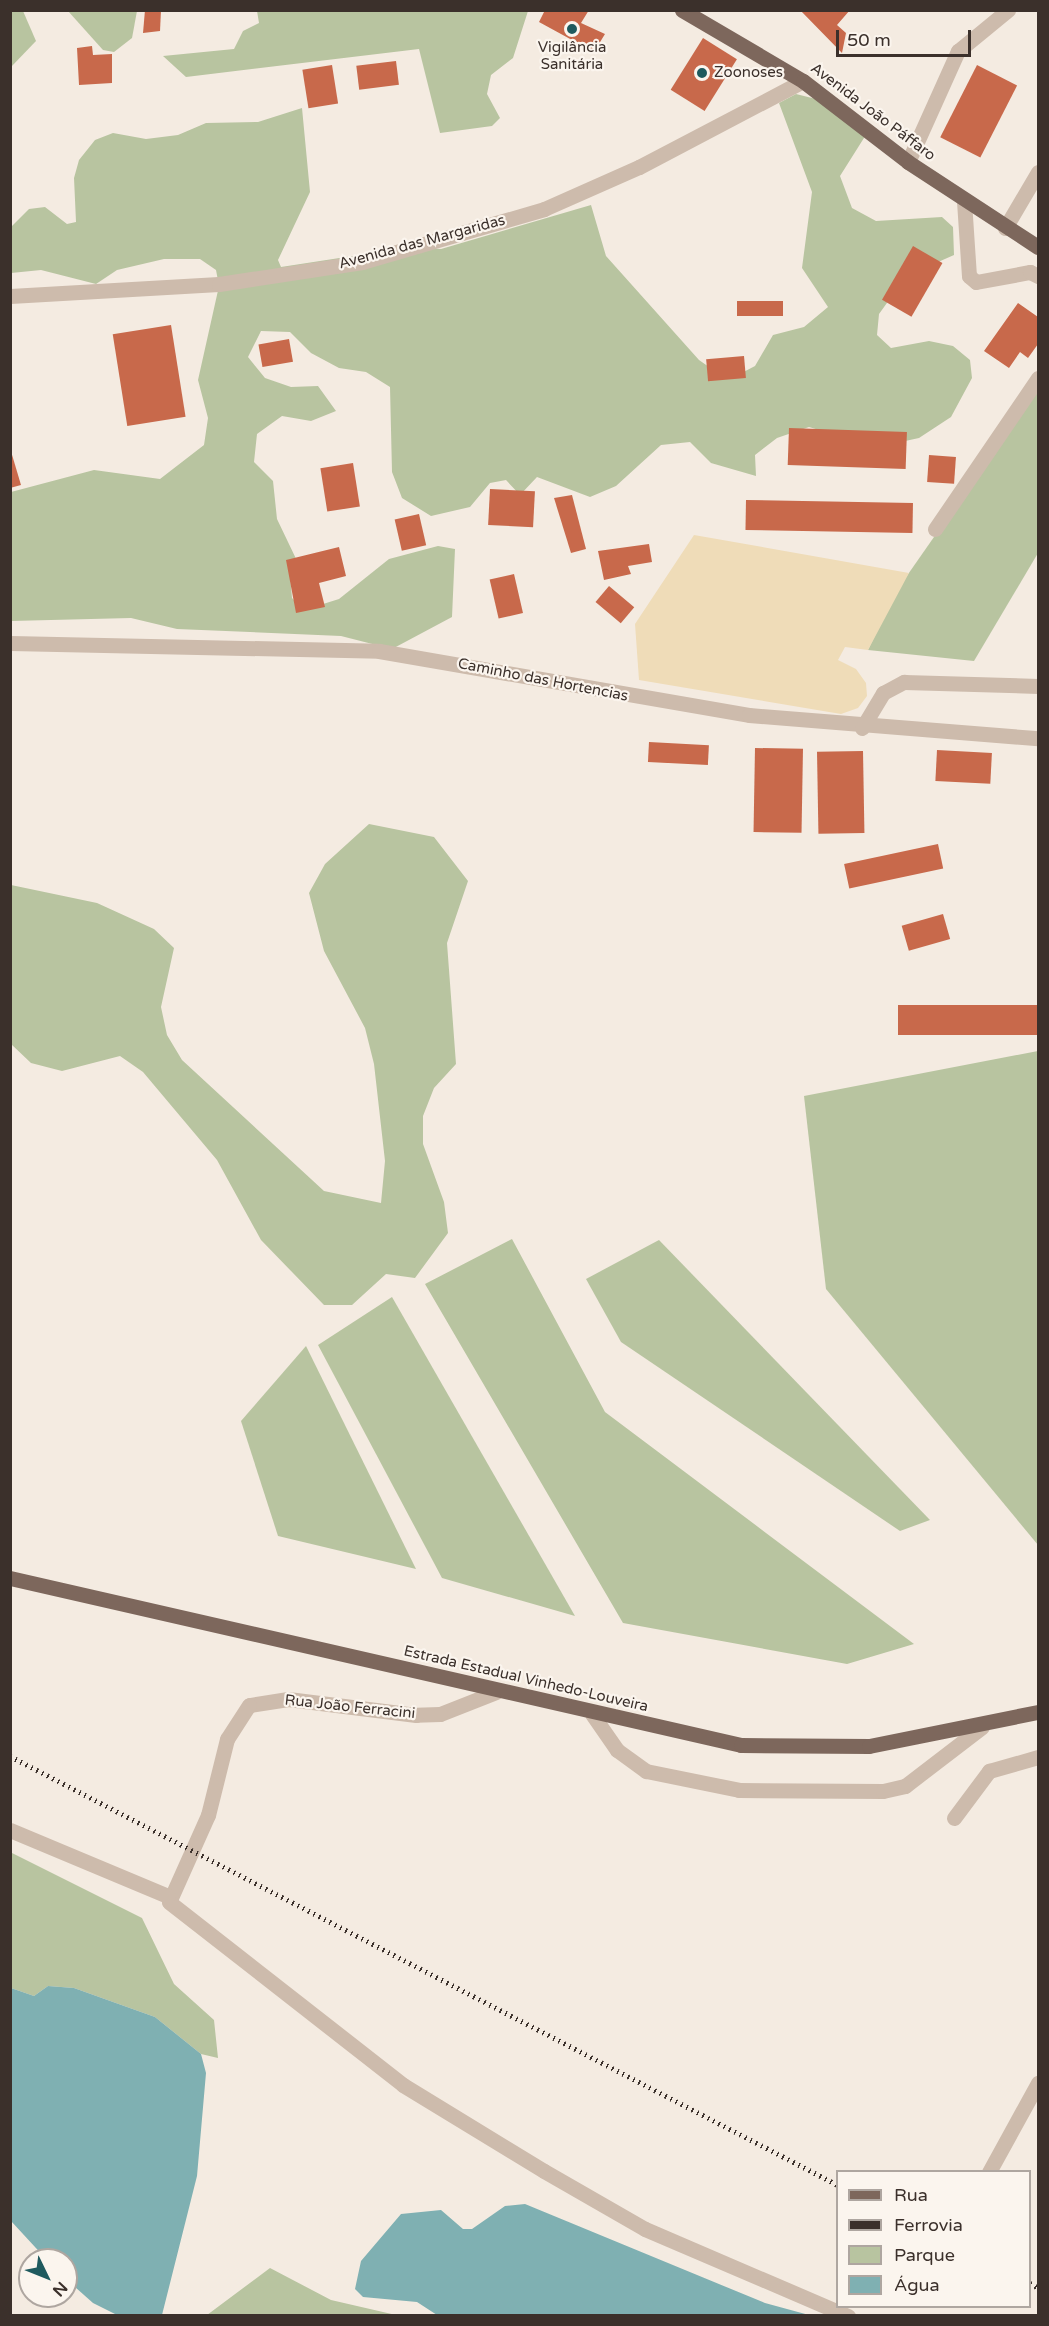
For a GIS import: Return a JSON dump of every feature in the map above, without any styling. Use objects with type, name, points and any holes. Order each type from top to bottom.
[{"type":"main road","name":"Avenida João Páffaro","points":[[682,10],[803,81],[908,162],[1005,228],[1038,247]]},
{"type":"main road","name":"Estrada Estadual Vinhedo-Louveira","points":[[10,1578],[592,1714],[772,1749],[869,1746],[982,1727],[1038,1712]]},
{"type":"street","points":[[908,162],[958,51],[1008,10]]},
{"type":"street","name":"Avenida das Margaridas","points":[[10,296],[219,284],[362,262],[544,209],[639,167],[803,81]]},
{"type":"street","points":[[1005,228],[1038,172]]},
{"type":"street","points":[[964,201],[969,276],[976,282],[1030,272],[1038,276]]},
{"type":"street","points":[[935,529],[1038,378]]},
{"type":"street","name":"Caminho das Hortencias","points":[[10,642],[379,651],[495,667],[613,695],[862,728],[1038,738]]},
{"type":"street","points":[[862,728],[883,693],[904,682],[1038,686]]},
{"type":"street","name":"Rua João Ferracini","points":[[168,1896],[208,1815],[227,1739],[249,1705],[288,1699],[416,1715],[440,1714],[496,1692]]},
{"type":"street","points":[[592,1714],[617,1750],[646,1771],[739,1790],[883,1791],[905,1786],[982,1727]]},
{"type":"street","points":[[954,1818],[989,1771],[1038,1757]]},
{"type":"street","points":[[10,1830],[168,1896],[183,1916],[403,2085],[645,2229],[848,2316]]},
{"type":"street","points":[[990,2170],[1038,2083]]},
{"type":"green space","points":[[11,10],[23,11],[36,41],[11,67]]},
{"type":"green space","points":[[257,10],[528,11],[513,58],[491,75],[487,94],[500,118],[492,126],[440,133],[419,49],[186,77],[163,56],[234,49],[243,31],[259,23]]},
{"type":"green space","points":[[68,11],[137,11],[132,38],[114,52],[103,50]]},
{"type":"green space","points":[[796,94],[824,101],[869,130],[840,176],[852,208],[876,221],[942,217],[953,227],[954,255],[920,270],[897,289],[879,314],[877,335],[891,348],[929,341],[953,346],[970,360],[972,378],[951,417],[919,438],[896,443],[860,442],[809,427],[777,438],[755,455],[756,476],[711,463],[690,442],[661,445],[616,486],[590,497],[537,477],[520,495],[506,480],[490,483],[470,507],[431,516],[402,498],[392,472],[390,387],[366,372],[339,368],[311,353],[290,332],[261,331],[248,357],[265,378],[291,387],[318,386],[336,411],[311,421],[282,416],[257,434],[254,462],[273,481],[277,519],[299,565],[290,575],[292,598],[304,610],[339,599],[389,559],[438,546],[455,549],[452,617],[392,649],[341,636],[177,629],[131,618],[11,621],[11,492],[94,470],[160,479],[204,445],[208,418],[198,380],[219,286],[216,270],[200,259],[164,259],[117,270],[96,284],[41,270],[11,273],[12,226],[29,209],[45,207],[67,224],[76,222],[74,178],[79,160],[95,140],[113,133],[146,139],[178,135],[206,123],[258,122],[302,108],[310,192],[278,260],[281,267],[411,247],[441,249],[591,205],[606,256],[699,360],[719,374],[734,377],[755,366],[773,335],[804,327],[828,307],[802,268],[812,192],[779,103]]},
{"type":"green space","points":[[1038,388],[1038,553],[974,661],[868,650],[897,590]]},
{"type":"green space","points":[[369,824],[434,837],[468,881],[447,943],[456,1064],[434,1088],[423,1116],[423,1144],[444,1202],[448,1233],[415,1278],[386,1274],[352,1305],[324,1305],[261,1240],[217,1160],[143,1072],[120,1056],[62,1071],[31,1063],[11,1044],[11,885],[97,903],[154,929],[174,948],[161,1007],[167,1035],[182,1060],[324,1191],[381,1203],[385,1161],[374,1064],[365,1028],[324,951],[309,893],[325,864]]},
{"type":"green space","points":[[1038,1051],[1038,1545],[826,1289],[804,1096]]},
{"type":"green space","points":[[512,1239],[605,1412],[914,1644],[847,1664],[623,1623],[425,1284]]},
{"type":"green space","points":[[659,1240],[930,1520],[900,1531],[621,1342],[586,1279]]},
{"type":"green space","points":[[392,1297],[575,1616],[442,1578],[318,1345]]},
{"type":"green space","points":[[306,1346],[416,1569],[278,1536],[241,1421]]},
{"type":"green space","points":[[10,1852],[142,1918],[174,1984],[214,2020],[218,2058],[201,2054],[155,2017],[74,1988],[48,1986],[34,1996],[11,1988]]},
{"type":"green space","points":[[270,2268],[331,2300],[396,2315],[207,2315]]},
{"type":"sand","points":[[694,535],[909,573],[868,650],[845,647],[838,660],[856,669],[866,683],[867,696],[858,708],[841,714],[639,680],[635,624]]},
{"type":"water","points":[[48,1986],[74,1988],[155,2017],[201,2054],[206,2073],[197,2176],[162,2315],[117,2315],[93,2303],[78,2290],[78,2248],[36,2248],[11,2221],[11,1988],[34,1996]]},
{"type":"water","points":[[525,2204],[765,2303],[809,2315],[437,2315],[417,2302],[363,2297],[355,2289],[361,2261],[401,2214],[441,2210],[463,2229],[472,2229],[505,2206]]},
{"type":"building","points":[[145,10],[161,10],[160,31],[143,33]]},
{"type":"building","name":"Vigilância Sanitária","points":[[545,10],[589,10],[581,23],[605,34],[594,52],[539,22]]},
{"type":"building","points":[[800,10],[850,10],[837,25],[846,33],[842,53]]},
{"type":"building","name":"Zoonoses","points":[[703,38],[737,59],[705,111],[671,90]]},
{"type":"building","points":[[92,46],[93,55],[112,54],[112,83],[79,85],[77,48]]},
{"type":"building","points":[[396,61],[399,85],[359,90],[356,66]]},
{"type":"building","points":[[332,65],[338,104],[308,108],[302,70]]},
{"type":"building","points":[[977,65],[1017,85],[980,158],[940,137]]},
{"type":"building","points":[[913,246],[942,263],[911,317],[882,300]]},
{"type":"building","points":[[737,301],[783,301],[783,316],[737,316]]},
{"type":"building","points":[[1018,303],[1038,317],[1038,344],[1028,358],[1020,352],[1009,368],[984,351]]},
{"type":"building","points":[[171,325],[186,417],[127,426],[113,334]]},
{"type":"building","points":[[289,339],[293,362],[262,367],[258,344]]},
{"type":"building","points":[[744,356],[746,378],[708,381],[706,359]]},
{"type":"building","points":[[789,428],[907,432],[906,469],[788,465]]},
{"type":"building","points":[[10,448],[21,485],[10,488]]},
{"type":"building","points":[[929,455],[956,457],[954,484],[927,482]]},
{"type":"building","points":[[353,463],[360,506],[327,512],[320,468]]},
{"type":"building","points":[[490,489],[535,491],[533,527],[488,525]]},
{"type":"building","points":[[572,495],[586,549],[571,553],[554,498]]},
{"type":"building","points":[[746,500],[913,503],[912,533],[745,530]]},
{"type":"building","points":[[419,514],[426,545],[402,551],[395,520]]},
{"type":"building","points":[[649,544],[652,562],[628,566],[631,574],[604,580],[598,551]]},
{"type":"building","points":[[339,547],[346,576],[319,583],[325,607],[296,613],[286,560]]},
{"type":"building","points":[[514,574],[523,613],[499,619],[490,580]]},
{"type":"building","points":[[609,586],[634,607],[621,623],[596,602]]},
{"type":"building","points":[[649,742],[709,745],[708,765],[648,762]]},
{"type":"building","points":[[755,748],[803,749],[802,833],[754,832]]},
{"type":"building","points":[[937,750],[992,753],[990,784],[935,781]]},
{"type":"building","points":[[863,751],[864,833],[818,834],[817,752]]},
{"type":"building","points":[[938,844],[943,868],[849,888],[844,864]]},
{"type":"building","points":[[943,914],[950,939],[909,951],[902,926]]},
{"type":"building","points":[[898,1005],[1038,1005],[1038,1035],[898,1035]]},
{"type":"railway","points":[[10,1756],[836,2184]]},
{"type":"railway","points":[[1031,2284],[1038,2288]]},
{"type":"place","name":"Vigilância Sanitária","points":[[572,29]]},
{"type":"place","name":"Zoonoses","points":[[702,73]]}]
